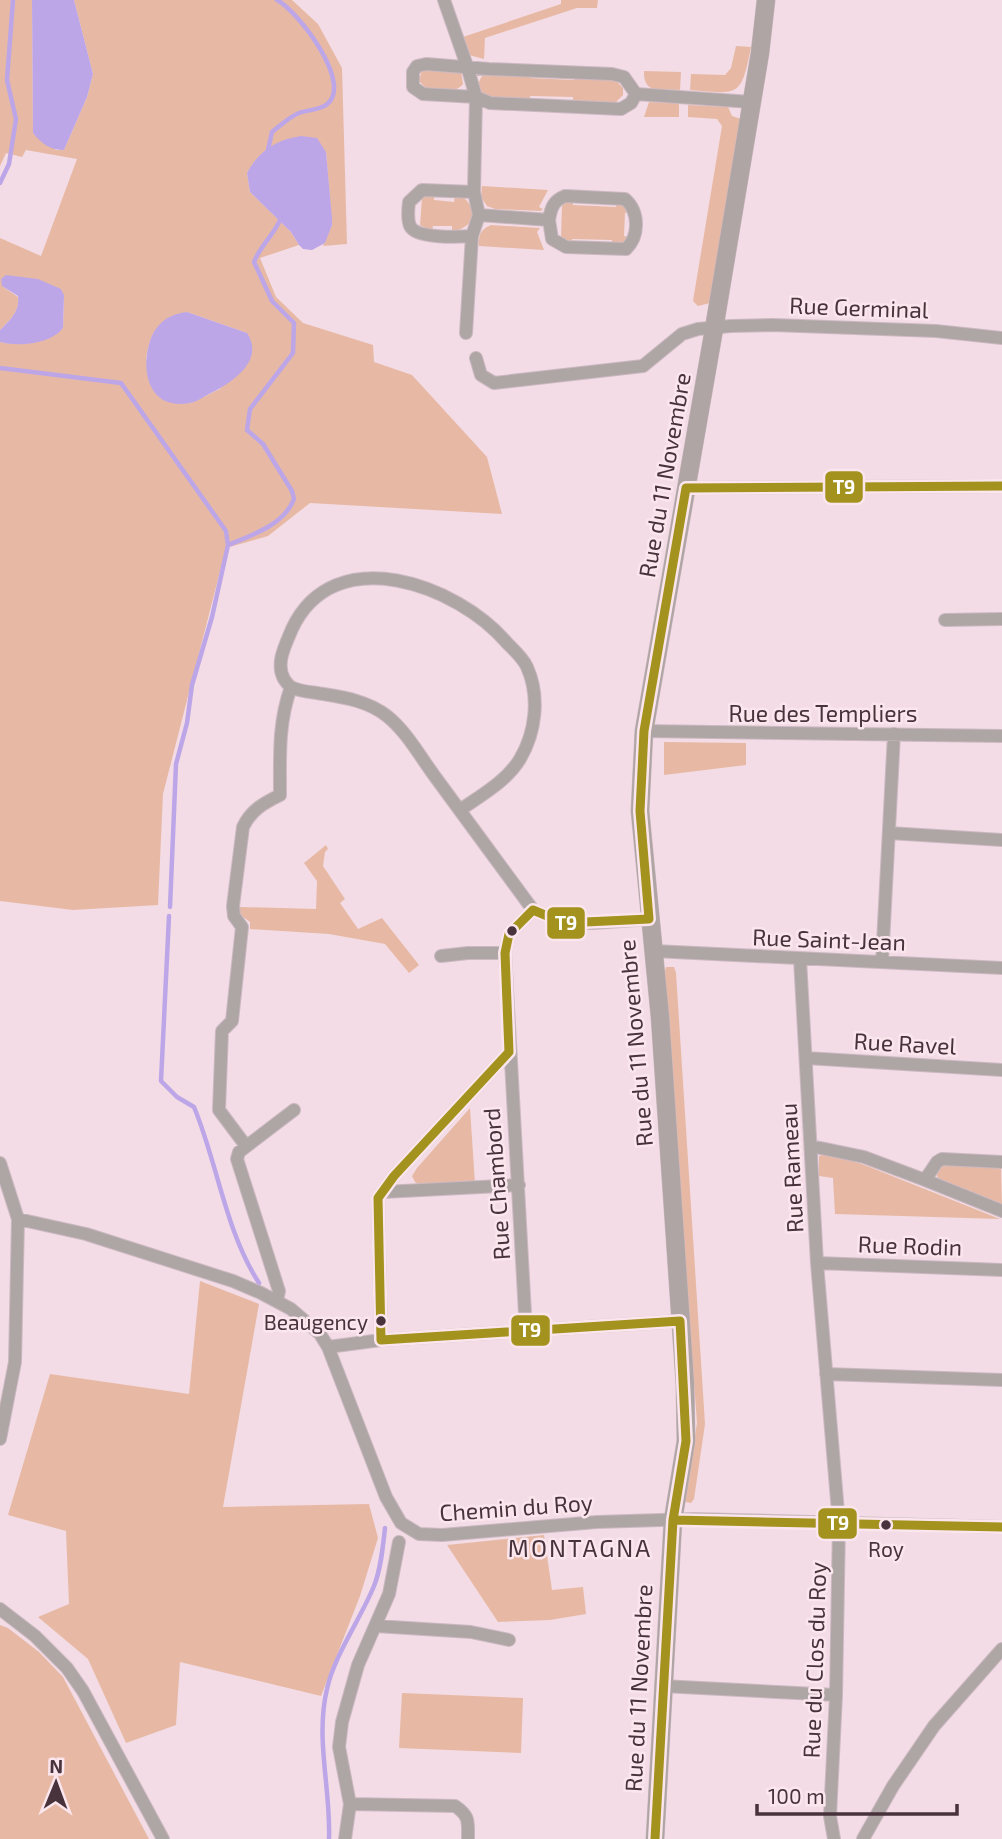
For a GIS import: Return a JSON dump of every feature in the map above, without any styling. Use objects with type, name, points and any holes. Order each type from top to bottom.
[{"type":"street","points":[[444,0],[476,97],[474,192],[479,215],[472,236],[466,333]]},
{"type":"street","name":"Rue du 11 Novembre","points":[[655,1839],[673,1520],[686,1441],[660,1017],[640,811],[644,732],[714,329],[766,0]]},
{"type":"street","points":[[426,64],[612,74],[625,77],[636,94],[631,103],[621,109],[490,103],[476,97],[423,94],[413,87],[413,72],[417,66],[426,64]]},
{"type":"street","points":[[636,94],[751,102]]},
{"type":"street","points":[[472,236],[425,235],[414,231],[409,224],[408,213],[409,202],[422,190],[474,192]]},
{"type":"street","points":[[565,196],[625,199],[631,204],[635,214],[635,233],[632,243],[626,249],[566,247],[552,239],[549,219],[551,207],[565,196]]},
{"type":"street","points":[[479,215],[549,219]]},
{"type":"street","name":"Rue Germinal","points":[[476,358],[481,376],[494,383],[643,366],[682,334],[698,329],[773,325],[936,331],[1002,338]]},
{"type":"street","points":[[686,488],[1002,486]]},
{"type":"street","points":[[460,810],[500,781],[519,760],[532,729],[535,697],[525,664],[494,627],[458,602],[427,589],[394,579],[369,578],[344,582],[316,598],[296,622],[283,649],[283,677],[291,687],[372,706],[389,718],[533,910],[564,923],[649,919]]},
{"type":"street","points":[[945,620],[1002,619]]},
{"type":"street","points":[[246,1146],[219,1111],[222,1031],[232,1021],[242,927],[234,916],[233,906],[243,827],[259,805],[280,795],[279,730],[291,687]]},
{"type":"street","name":"Rue des Templiers","points":[[644,732],[1002,736]]},
{"type":"street","points":[[882,962],[894,734]]},
{"type":"street","points":[[889,833],[1002,840]]},
{"type":"street","name":"Rue Chambord","points":[[526,1332],[505,953],[509,934],[533,910]]},
{"type":"street","name":"Rue Saint-Jean","points":[[653,951],[1002,968]]},
{"type":"street","points":[[441,956],[505,953]]},
{"type":"street","name":"Rue Rameau","points":[[800,959],[817,1263],[839,1524]]},
{"type":"street","points":[[381,1340],[378,1198],[394,1176],[509,1052]]},
{"type":"street","name":"Rue Ravel","points":[[806,1058],[1002,1070]]},
{"type":"street","points":[[276,1300],[278,1291],[237,1165],[239,1152],[294,1110]]},
{"type":"street","points":[[811,1146],[864,1157],[1002,1211]]},
{"type":"street","points":[[925,1180],[942,1159],[1002,1162]]},
{"type":"street","points":[[0,1163],[18,1219],[15,1362],[0,1439]]},
{"type":"street","points":[[383,1192],[519,1185]]},
{"type":"street","name":"Chemin du Roy","points":[[18,1219],[86,1234],[233,1281],[276,1300],[320,1334],[386,1497],[401,1523],[419,1534],[442,1535],[597,1522],[693,1518],[1002,1527]]},
{"type":"street","name":"Rue Rodin","points":[[817,1263],[1002,1270]]},
{"type":"street","points":[[327,1347],[381,1340],[680,1321]]},
{"type":"street","points":[[826,1374],[1002,1380]]},
{"type":"street","name":"Rue du Clos du Roy","points":[[834,1839],[830,1816],[836,1695],[839,1524]]},
{"type":"street","points":[[345,1839],[350,1804],[339,1746],[342,1722],[358,1665],[389,1594],[399,1542]]},
{"type":"street","points":[[0,1609],[35,1636],[67,1668],[163,1839]]},
{"type":"street","points":[[376,1626],[471,1632],[509,1640]]},
{"type":"street","points":[[863,1839],[892,1786],[934,1726],[1002,1649]]},
{"type":"street","points":[[662,1686],[836,1695]]},
{"type":"street","points":[[350,1804],[455,1806],[465,1812],[468,1839]]},
{"type":"shaded area","points":[[0,0],[32,0],[33,133],[56,150],[64,150],[87,97],[93,74],[74,0],[292,0],[318,24],[342,68],[347,244],[323,246],[332,225],[326,152],[280,146],[264,152],[247,173],[250,192],[291,232],[299,245],[260,258],[276,297],[303,323],[373,345],[374,362],[412,375],[487,457],[502,514],[310,503],[268,536],[226,548],[163,794],[158,905],[73,910],[0,901],[0,342],[34,342],[57,333],[63,328],[64,295],[2,286],[18,297],[18,302],[13,315],[0,330],[0,238],[41,256],[77,159],[26,150],[22,157],[6,153],[0,166]],"holes":[[[187,312],[247,333],[220,389],[191,403],[146,359],[150,341],[158,328],[169,319]]]},
{"type":"shaded area","points":[[32,0],[74,0],[93,74],[87,97],[64,150],[47,146],[33,133]]},
{"type":"shaded area","points":[[561,0],[598,0],[597,8],[577,8],[485,38],[484,59],[469,55],[463,37],[561,4]]},
{"type":"shaded area","points":[[736,46],[751,47],[744,76],[735,89],[728,92],[690,90],[691,74],[725,75],[731,68]]},
{"type":"shaded area","points":[[422,70],[461,71],[463,84],[452,91],[428,90],[419,81]]},
{"type":"shaded area","points":[[489,70],[531,73],[531,78],[574,80],[575,75],[614,78],[623,88],[623,95],[613,105],[573,103],[573,97],[530,96],[530,100],[487,98],[478,88],[481,78]]},
{"type":"shaded area","points":[[644,71],[681,72],[680,90],[650,87]]},
{"type":"shaded area","points":[[649,102],[679,103],[679,117],[644,117]]},
{"type":"shaded area","points":[[688,105],[728,107],[732,116],[741,119],[710,303],[698,306],[693,301],[722,126],[717,119],[688,117]]},
{"type":"shaded area","points":[[301,136],[317,138],[326,152],[332,225],[325,243],[312,250],[303,249],[291,232],[250,192],[247,173],[257,158],[269,148],[283,140]]},
{"type":"shaded area","points":[[482,186],[548,190],[539,207],[543,209],[541,211],[495,209],[487,206],[481,197]]},
{"type":"shaded area","points":[[434,195],[434,200],[454,202],[455,196],[463,197],[472,209],[472,219],[465,227],[452,232],[452,226],[433,226],[432,231],[420,225],[422,198]]},
{"type":"shaded area","points":[[573,199],[573,205],[616,207],[616,202],[621,202],[630,212],[625,213],[624,236],[629,237],[624,244],[612,245],[612,240],[572,239],[572,243],[561,238],[562,206]]},
{"type":"shaded area","points":[[491,225],[540,228],[537,232],[544,250],[479,246],[481,233]]},
{"type":"shaded area","points":[[6,275],[38,279],[61,289],[64,295],[63,328],[58,333],[34,343],[0,342],[0,330],[14,315],[18,302],[18,296],[2,286],[1,279]]},
{"type":"shaded area","points":[[187,312],[247,333],[252,343],[252,353],[249,362],[235,378],[195,402],[176,404],[165,401],[151,386],[147,376],[147,353],[150,341],[160,324],[169,317]]},
{"type":"shaded area","points":[[664,742],[746,743],[746,765],[664,775]]},
{"type":"shaded area","points":[[326,845],[328,849],[323,866],[345,899],[340,903],[358,929],[382,918],[419,965],[409,973],[385,944],[329,934],[250,929],[250,922],[239,914],[240,907],[316,909],[317,881],[304,863]]},
{"type":"shaded area","points":[[666,967],[674,967],[676,973],[705,1424],[694,1499],[691,1503],[685,1502],[685,1496],[697,1423],[664,975]]},
{"type":"shaded area","points":[[470,1108],[475,1184],[422,1186],[415,1182],[412,1176],[417,1168]]},
{"type":"shaded area","points":[[826,1154],[862,1164],[1000,1219],[835,1214],[833,1178],[819,1176],[819,1156]]},
{"type":"shaded area","points":[[946,1163],[1001,1167],[1002,1206],[939,1180],[936,1173],[939,1167]]},
{"type":"shaded area","points":[[200,1281],[259,1304],[223,1507],[369,1504],[378,1538],[360,1596],[321,1696],[180,1662],[176,1725],[126,1743],[88,1659],[38,1617],[69,1604],[66,1531],[8,1515],[50,1374],[189,1394]]},
{"type":"shaded area","points":[[544,1535],[552,1590],[583,1587],[586,1614],[550,1620],[498,1622],[447,1545]]},
{"type":"shaded area","points":[[0,1625],[39,1652],[63,1677],[149,1839],[0,1839]]},
{"type":"shaded area","points":[[402,1693],[523,1698],[521,1753],[399,1748]]},
{"type":"waterway","points":[[0,183],[9,164],[16,119],[7,80],[13,0]]},
{"type":"waterway","points":[[270,154],[268,150],[272,132],[295,115],[326,105],[333,95],[334,82],[329,66],[309,33],[298,18],[277,0]]},
{"type":"waterway","points":[[228,545],[275,522],[283,516],[294,499],[292,491],[263,444],[247,430],[250,409],[293,353],[294,323],[272,301],[254,262],[281,218]]},
{"type":"waterway","points":[[0,368],[121,383],[226,531],[228,545],[212,617],[192,685],[187,723],[176,764],[170,907]]},
{"type":"waterway","points":[[169,916],[161,1081],[177,1097],[194,1107],[238,1241],[259,1283]]},
{"type":"waterway","points":[[329,1839],[323,1745],[327,1689],[335,1663],[376,1579],[385,1528]]},
{"type":"transit line","name":"T9","points":[[686,488],[1002,486]]},
{"type":"transit line","name":"T9","points":[[649,919],[640,811],[644,731],[686,488]]},
{"type":"transit line","name":"T9","points":[[509,1052],[505,953],[509,934],[533,910],[564,923],[649,919]]},
{"type":"transit line","name":"T9","points":[[381,1340],[378,1198],[394,1176],[509,1052]]},
{"type":"transit line","name":"T9","points":[[381,1340],[680,1321]]},
{"type":"transit line","name":"T9","points":[[655,1839],[673,1520],[686,1441],[680,1321]]},
{"type":"transit line","name":"T9","points":[[673,1520],[1002,1527]]},
{"type":"place","name":"Beaugency","points":[[381,1321]]},
{"type":"place","name":"Roy","points":[[886,1525]]},
{"type":"district","name":"MONTAGNA","points":[[580,1547]]}]
